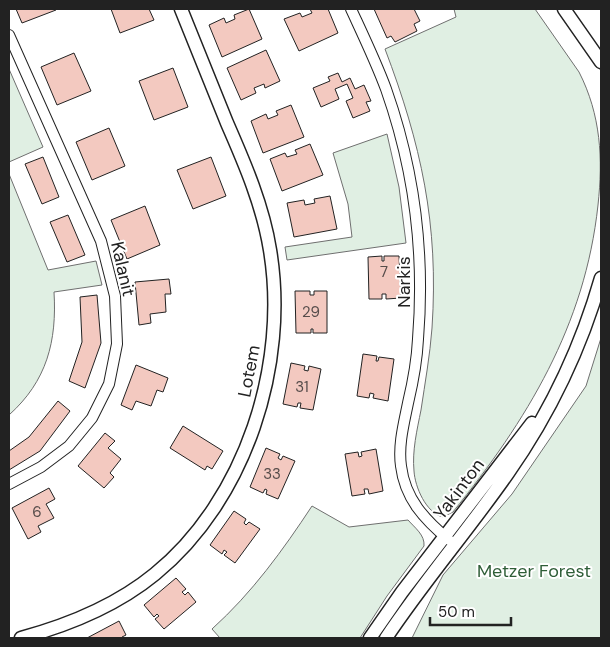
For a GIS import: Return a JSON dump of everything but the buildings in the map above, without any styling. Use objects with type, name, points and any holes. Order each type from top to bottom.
[{"type":"street","name":"Lotem","points":[[20,638],[69,623],[127,594],[155,574],[182,548],[207,518],[223,492],[252,432],[262,399],[270,364],[274,328],[274,290],[270,250],[261,209],[246,167],[180,9]]},
{"type":"street","name":"Narkis","points":[[351,9],[372,55],[397,124],[406,159],[418,231],[421,268],[421,306],[413,382],[400,451],[402,472],[407,491],[413,502],[430,524],[450,540]]},
{"type":"street","points":[[564,9],[601,62]]},
{"type":"street","name":"Kalanit","points":[[9,35],[11,47],[101,241],[115,296],[117,344],[109,384],[92,418],[69,446],[41,467],[9,484]]},
{"type":"street","name":"Yakinton","points":[[386,638],[450,540],[540,411],[572,360],[589,317],[601,278]]},
{"type":"street","name":"Yakinton","points":[[370,638],[402,592],[450,540]]},
{"type":"green space","points":[[454,9],[535,9],[579,72],[592,104],[599,137],[600,188],[591,249],[580,291],[566,331],[548,369],[528,406],[505,442],[453,512],[443,517],[431,510],[422,498],[415,477],[414,463],[415,440],[432,328],[433,254],[430,219],[425,185],[409,118],[385,49],[456,17]]},
{"type":"green space","points":[[9,69],[43,147],[9,162]]},
{"type":"green space","points":[[387,134],[399,187],[406,243],[287,260],[285,247],[352,237],[348,204],[333,153]]},
{"type":"green space","points":[[9,174],[48,270],[96,261],[102,285],[54,292],[54,327],[47,359],[41,374],[32,388],[9,415]]},
{"type":"green space","name":"Metzer Forest","points":[[601,338],[601,638],[412,638],[443,575],[512,494],[586,386]]},
{"type":"green space","points":[[312,506],[349,527],[408,520],[421,535],[424,546],[387,596],[360,638],[220,638],[212,629],[240,601],[266,570]]}]
